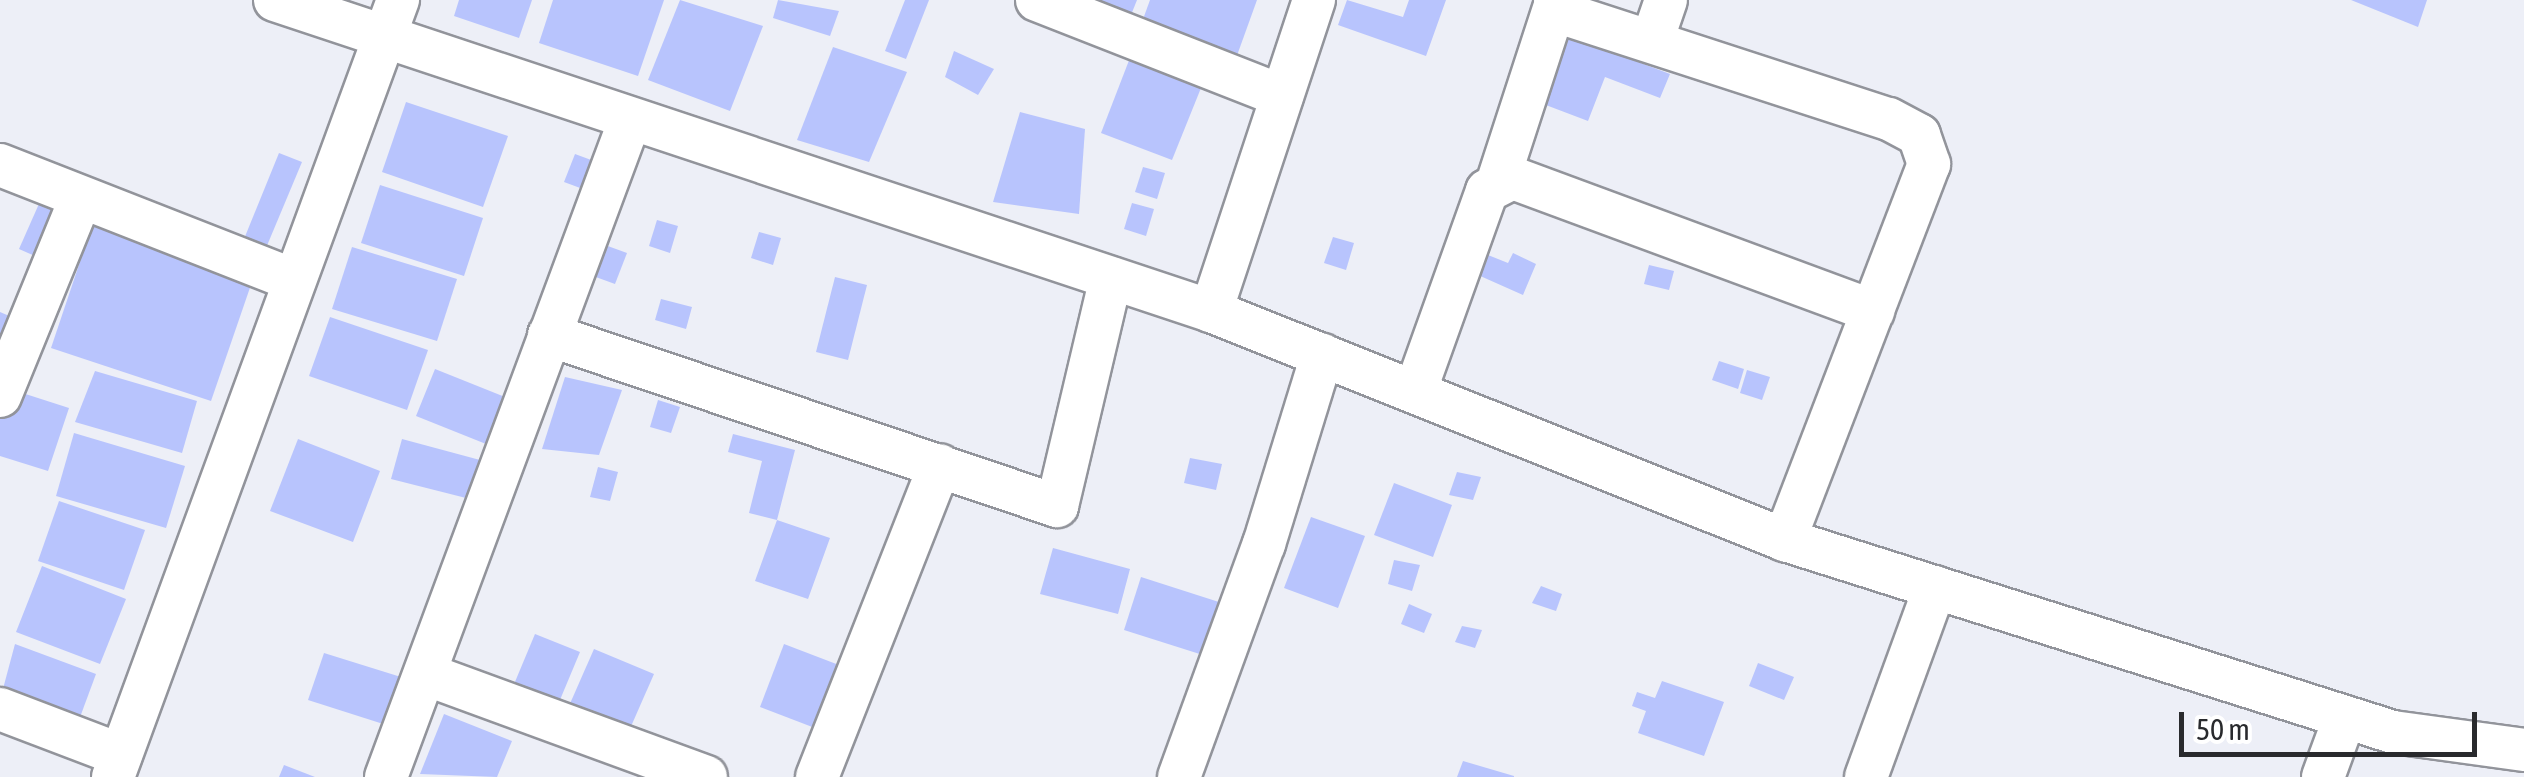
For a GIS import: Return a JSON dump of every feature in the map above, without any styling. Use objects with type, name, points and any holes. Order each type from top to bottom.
[{"type":"street","points":[[274,0],[390,19],[630,120],[1211,311],[1785,540],[2393,732],[2524,750]]},
{"type":"street","points":[[1211,311],[1314,0]]},
{"type":"street","points":[[1652,41],[1666,0]]},
{"type":"street","points":[[1044,1],[1282,96]]},
{"type":"street","points":[[1556,1],[1568,16],[1888,119],[1919,135],[1929,164],[1785,540]]},
{"type":"street","points":[[1497,184],[1556,1]]},
{"type":"street","points":[[0,708],[117,766],[390,19]]},
{"type":"street","points":[[386,777],[428,676],[630,120]]},
{"type":"street","points":[[0,166],[294,280]]},
{"type":"street","points":[[1414,392],[1487,191],[1513,178],[1872,312]]},
{"type":"street","points":[[0,393],[81,198]]},
{"type":"street","points":[[549,335],[1058,506],[1111,278]]},
{"type":"street","points":[[1179,777],[1264,544],[1322,355]]},
{"type":"street","points":[[818,777],[940,464]]},
{"type":"street","points":[[1866,777],[1935,587]]},
{"type":"street","points":[[428,676],[706,777]]},
{"type":"street","points":[[2323,777],[2345,717]]},
{"type":"building","points":[[459,0],[532,0],[519,38],[454,16]]},
{"type":"building","points":[[553,0],[664,0],[638,76],[539,43]]},
{"type":"building","points":[[680,0],[763,26],[730,111],[648,80]]},
{"type":"building","points":[[778,0],[839,11],[830,36],[773,18]]},
{"type":"building","points":[[905,0],[929,0],[906,59],[885,51]]},
{"type":"building","points":[[1080,0],[1137,0],[1129,20]]},
{"type":"building","points":[[1150,0],[1257,0],[1235,61],[1142,22]]},
{"type":"building","points":[[1347,0],[1403,17],[1409,0],[1446,0],[1426,56],[1338,25]]},
{"type":"building","points":[[2351,0],[2427,0],[2418,27]]},
{"type":"building","points":[[1556,31],[1670,74],[1660,98],[1605,77],[1588,121],[1530,99]]},
{"type":"building","points":[[833,47],[907,72],[869,162],[797,140]]},
{"type":"building","points":[[1133,50],[1205,78],[1172,160],[1101,133]]},
{"type":"building","points":[[954,51],[994,69],[978,95],[945,77]]},
{"type":"building","points":[[406,102],[508,136],[483,207],[382,172]]},
{"type":"building","points":[[1020,112],[1085,129],[1079,214],[993,202]]},
{"type":"building","points":[[279,153],[302,162],[266,248],[244,239]]},
{"type":"building","points":[[575,154],[602,164],[591,192],[564,182]]},
{"type":"building","points":[[1143,167],[1165,173],[1157,199],[1135,192]]},
{"type":"building","points":[[380,185],[483,218],[464,276],[361,243]]},
{"type":"building","points":[[42,197],[67,208],[44,260],[19,249]]},
{"type":"building","points":[[1132,203],[1154,209],[1146,236],[1124,229]]},
{"type":"building","points":[[94,220],[255,273],[211,401],[51,348]]},
{"type":"building","points":[[657,220],[678,226],[670,253],[649,246]]},
{"type":"building","points":[[759,232],[781,238],[773,265],[751,258]]},
{"type":"building","points":[[1333,237],[1354,243],[1346,270],[1324,263]]},
{"type":"building","points":[[605,245],[627,253],[615,284],[593,276]]},
{"type":"building","points":[[352,247],[457,279],[437,341],[332,309]]},
{"type":"building","points":[[1478,251],[1508,263],[1513,253],[1536,264],[1523,295],[1469,271]]},
{"type":"building","points":[[1649,265],[1674,271],[1669,290],[1644,284]]},
{"type":"building","points":[[835,277],[867,285],[848,360],[816,352]]},
{"type":"building","points":[[661,299],[692,307],[686,329],[655,320]]},
{"type":"building","points":[[0,312],[21,321],[0,348]]},
{"type":"building","points":[[330,317],[428,350],[407,410],[309,376]]},
{"type":"building","points":[[1719,361],[1744,369],[1738,389],[1712,380]]},
{"type":"building","points":[[435,369],[510,399],[491,446],[416,416]]},
{"type":"building","points":[[1747,370],[1770,377],[1762,400],[1740,393]]},
{"type":"building","points":[[95,371],[197,401],[182,453],[75,422]]},
{"type":"building","points":[[565,377],[622,390],[599,455],[542,449]]},
{"type":"building","points":[[10,389],[69,408],[48,471],[0,456],[0,418]]},
{"type":"building","points":[[658,400],[680,407],[671,433],[650,427]]},
{"type":"building","points":[[74,433],[185,466],[166,528],[56,496]]},
{"type":"building","points":[[733,434],[795,450],[777,520],[749,513],[762,461],[728,452]]},
{"type":"building","points":[[298,439],[380,471],[353,542],[270,511]]},
{"type":"building","points":[[402,439],[480,460],[470,499],[391,479]]},
{"type":"building","points":[[1190,458],[1222,464],[1216,490],[1184,483]]},
{"type":"building","points":[[598,467],[618,472],[610,501],[590,497]]},
{"type":"building","points":[[1457,472],[1481,477],[1473,500],[1449,495]]},
{"type":"building","points":[[1394,483],[1452,505],[1433,557],[1374,535]]},
{"type":"building","points":[[59,501],[145,530],[124,590],[38,561]]},
{"type":"building","points":[[1311,517],[1365,536],[1338,608],[1284,588]]},
{"type":"building","points":[[777,520],[830,538],[808,599],[755,581]]},
{"type":"building","points":[[1053,548],[1130,569],[1118,614],[1040,594]]},
{"type":"building","points":[[1394,560],[1420,565],[1412,591],[1388,584]]},
{"type":"building","points":[[42,566],[126,599],[100,664],[16,632]]},
{"type":"building","points":[[1141,577],[1222,603],[1206,656],[1124,630]]},
{"type":"building","points":[[1541,586],[1562,594],[1556,611],[1532,603]]},
{"type":"building","points":[[1409,604],[1432,614],[1424,633],[1401,624]]},
{"type":"building","points":[[1462,626],[1482,630],[1475,648],[1455,642]]},
{"type":"building","points":[[535,634],[580,652],[557,707],[512,689]]},
{"type":"building","points":[[15,644],[96,674],[76,728],[0,700]]},
{"type":"building","points":[[784,644],[852,670],[828,733],[760,707]]},
{"type":"building","points":[[594,649],[654,674],[625,740],[565,715]]},
{"type":"building","points":[[324,653],[417,682],[402,730],[308,700]]},
{"type":"building","points":[[1758,663],[1794,677],[1784,700],[1749,686]]},
{"type":"building","points":[[1662,681],[1724,702],[1704,756],[1638,733],[1646,711],[1632,706],[1637,692],[1655,698]]},
{"type":"building","points":[[444,714],[512,741],[497,777],[420,774]]},
{"type":"building","points":[[1463,761],[1514,776],[1514,777],[1457,777]]},
{"type":"building","points":[[284,765],[315,777],[279,777]]}]
